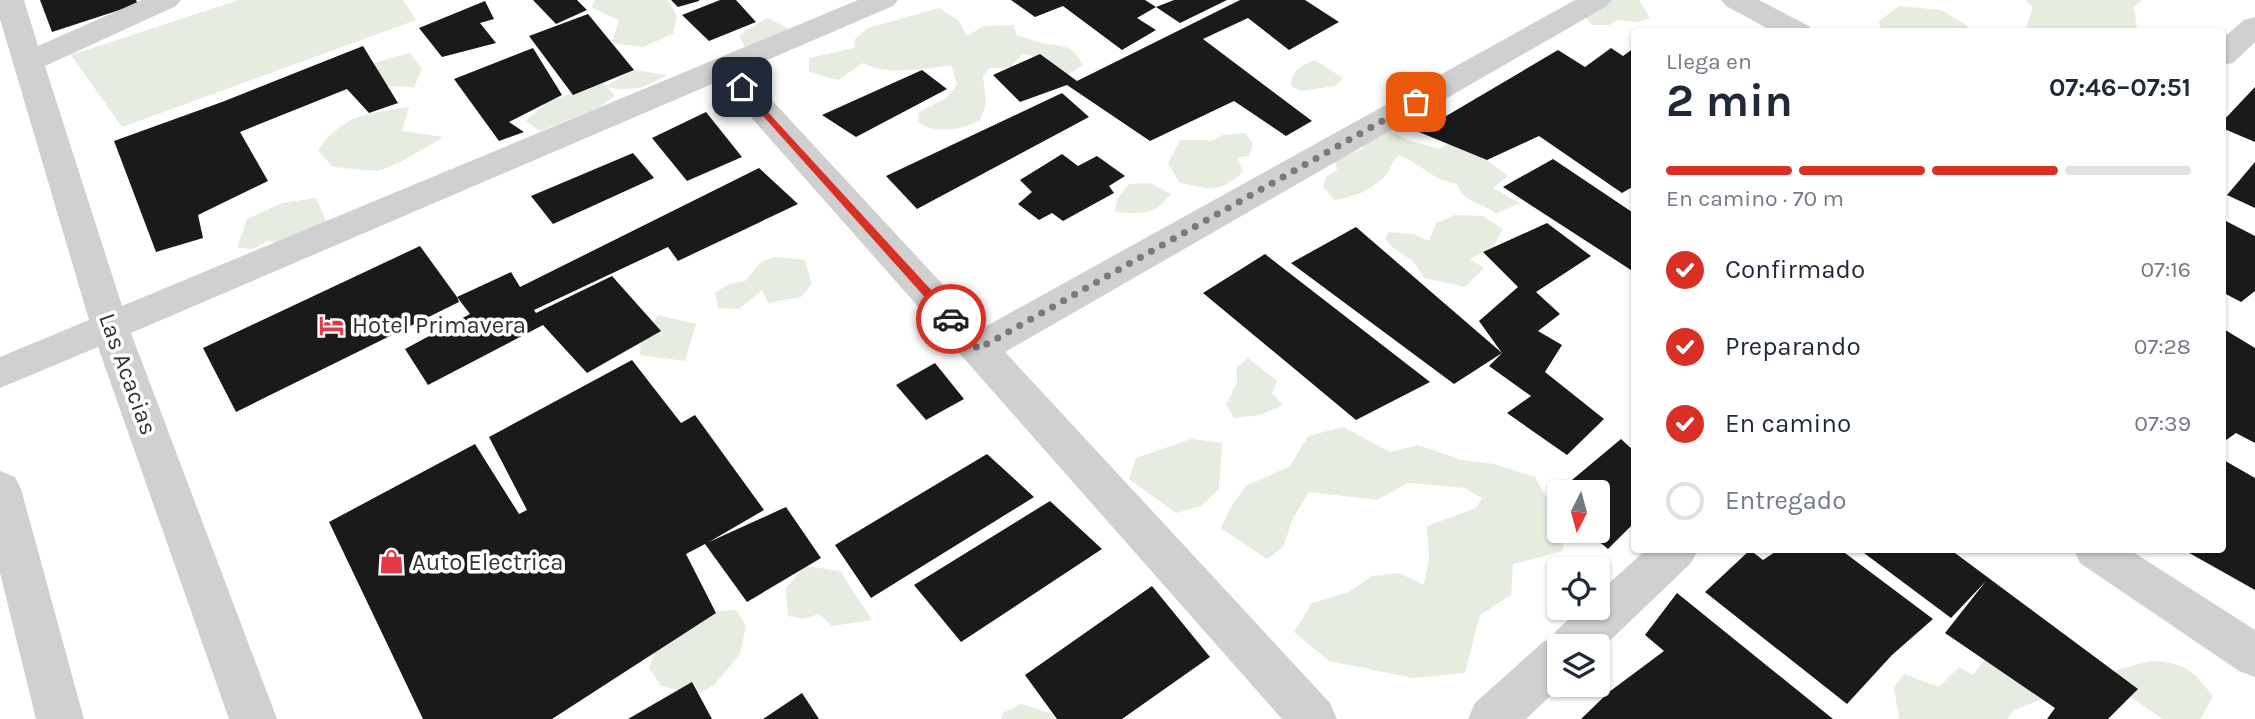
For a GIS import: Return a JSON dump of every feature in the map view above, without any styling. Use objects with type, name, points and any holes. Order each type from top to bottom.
[{"type":"street","points":[[15,62],[166,0]]},
{"type":"street","points":[[0,373],[724,67],[829,9],[883,0]]},
{"type":"street","points":[[978,349],[1597,0]]},
{"type":"street","points":[[1736,0],[1790,28]]},
{"type":"street","name":"Las Acacias","points":[[13,12],[15,62],[253,719]]},
{"type":"street","points":[[2226,52],[2255,26]]},
{"type":"street","points":[[724,67],[1313,719]]},
{"type":"street","points":[[0,489],[60,719]]},
{"type":"street","points":[[1585,634],[1673,553]]},
{"type":"street","points":[[2100,553],[2255,656]]},
{"type":"street","points":[[1492,719],[1547,668]]},
{"type":"shaded area","points":[[239,0],[403,0],[416,20],[122,127],[71,55]]},
{"type":"shaded area","points":[[595,0],[668,0],[677,16],[673,34],[643,47],[612,43],[619,20],[592,8]]},
{"type":"shaded area","points":[[1593,0],[1639,0],[1650,18],[1638,22],[1618,20],[1609,25],[1592,25],[1583,14]]},
{"type":"shaded area","points":[[2025,0],[2142,0],[2134,7],[2137,28],[2026,28],[2033,7]]},
{"type":"shaded area","points":[[1899,6],[1941,10],[1968,28],[1881,28],[1878,22]]},
{"type":"shaded area","points":[[939,8],[959,21],[967,36],[984,26],[1014,25],[1017,36],[1063,46],[1075,53],[1083,65],[1069,74],[1051,70],[1046,58],[1022,54],[1010,68],[989,68],[983,76],[986,104],[980,120],[949,130],[933,129],[918,122],[919,112],[946,98],[957,84],[951,65],[894,70],[863,63],[838,80],[809,72],[809,58],[854,48],[855,39],[868,28]]},
{"type":"shaded area","points":[[767,18],[794,31],[745,47],[739,35]]},
{"type":"shaded area","points":[[410,53],[422,69],[414,87],[387,86],[373,63]]},
{"type":"shaded area","points":[[1315,60],[1343,78],[1335,86],[1300,91],[1291,86],[1298,69]]},
{"type":"shaded area","points":[[634,70],[667,75],[638,88],[607,87],[615,96],[598,108],[540,131],[526,121],[547,102],[604,82],[606,86]]},
{"type":"shaded area","points":[[409,107],[402,131],[444,137],[397,164],[377,171],[333,167],[318,150],[327,138],[347,122],[369,114]]},
{"type":"shaded area","points":[[1389,130],[1410,141],[1439,149],[1447,144],[1473,150],[1508,176],[1493,188],[1520,203],[1496,214],[1469,199],[1457,184],[1440,179],[1399,155],[1386,175],[1373,186],[1356,195],[1335,200],[1323,187],[1326,177],[1337,170],[1335,160],[1363,149],[1364,139]]},
{"type":"shaded area","points":[[1246,133],[1253,144],[1249,156],[1238,158],[1243,172],[1220,187],[1206,188],[1179,182],[1168,163],[1180,140],[1213,140],[1223,135]]},
{"type":"shaded area","points":[[1150,183],[1171,194],[1153,210],[1115,212],[1117,199],[1129,184]]},
{"type":"shaded area","points":[[316,198],[326,221],[304,245],[268,241],[253,249],[237,248],[247,219],[282,203]]},
{"type":"shaded area","points":[[1455,215],[1483,216],[1503,229],[1494,246],[1470,259],[1484,268],[1465,287],[1424,278],[1413,261],[1392,247],[1385,238],[1389,232],[1414,234],[1429,241],[1436,223]]},
{"type":"shaded area","points":[[776,257],[805,260],[812,284],[801,297],[768,303],[762,290],[739,309],[718,308],[715,292],[732,283],[745,281],[762,261]]},
{"type":"shaded area","points":[[658,315],[696,324],[685,361],[640,355],[641,342]]},
{"type":"shaded area","points":[[1248,358],[1277,381],[1272,393],[1283,405],[1260,415],[1234,418],[1226,405],[1237,382],[1236,368]]},
{"type":"shaded area","points":[[1343,427],[1390,452],[1418,445],[1462,460],[1494,464],[1535,477],[1547,499],[1547,543],[1562,543],[1564,551],[1513,564],[1511,595],[1480,615],[1465,673],[1413,678],[1329,661],[1294,632],[1312,603],[1349,592],[1372,576],[1399,573],[1424,585],[1429,559],[1427,526],[1476,508],[1482,498],[1465,488],[1408,483],[1377,500],[1309,492],[1293,519],[1283,547],[1267,559],[1221,528],[1232,505],[1246,486],[1290,466],[1308,436]]},
{"type":"shaded area","points":[[1191,439],[1222,443],[1219,489],[1201,506],[1176,513],[1129,479],[1136,458]]},
{"type":"shaded area","points":[[805,566],[840,571],[872,620],[832,626],[819,614],[803,619],[788,616],[786,588]]},
{"type":"shaded area","points":[[736,610],[746,626],[740,654],[714,685],[698,694],[661,686],[649,668],[662,632],[699,613]]},
{"type":"shaded area","points":[[1984,660],[2044,684],[2042,699],[2014,710],[2007,719],[1899,719],[1894,687],[1904,674],[1939,687],[1959,667],[1973,675]]},
{"type":"shaded area","points":[[2150,661],[2171,663],[2187,669],[2200,680],[2213,697],[2200,719],[2162,719],[2120,689],[2114,671]]},
{"type":"shaded area","points":[[1021,704],[1053,714],[1054,719],[1001,719],[1003,713]]},
{"type":"building","points":[[40,0],[136,0],[138,4],[52,32]]},
{"type":"building","points":[[533,0],[577,0],[587,10],[556,24]]},
{"type":"building","points":[[671,0],[699,0],[699,1],[678,7]]},
{"type":"building","points":[[720,0],[736,0],[756,22],[709,41],[682,15]]},
{"type":"building","points":[[1011,0],[1145,0],[1156,7],[1137,18],[1156,30],[1122,50],[1063,6],[1035,17]]},
{"type":"building","points":[[1174,0],[1227,0],[1180,23],[1156,7]]},
{"type":"building","points":[[1240,0],[1305,0],[1339,22],[1289,50],[1248,18],[1203,39],[1312,121],[1286,136],[1234,101],[1150,141],[1067,85],[1020,102],[993,75],[1040,54],[1077,81]]},
{"type":"building","points":[[485,1],[494,19],[480,23],[496,43],[442,57],[419,28]]},
{"type":"building","points":[[588,14],[634,70],[573,95],[529,36]]},
{"type":"building","points":[[363,46],[398,103],[369,113],[347,89],[240,132],[268,181],[198,215],[203,238],[156,252],[114,141]]},
{"type":"building","points":[[533,48],[562,95],[509,122],[524,132],[499,141],[454,79]]},
{"type":"building","points":[[1611,48],[1623,56],[1631,50],[1631,188],[1622,193],[1539,136],[1487,160],[1419,132],[1558,50],[1585,67]]},
{"type":"building","points":[[922,70],[947,89],[856,137],[822,115]]},
{"type":"building","points":[[2255,87],[2255,142],[2226,130],[2226,118]]},
{"type":"building","points":[[1062,93],[1089,117],[917,209],[886,176]]},
{"type":"building","points":[[706,112],[742,157],[687,181],[652,138]]},
{"type":"building","points":[[633,153],[654,178],[553,224],[531,196]]},
{"type":"building","points":[[1062,154],[1078,166],[1097,156],[1125,176],[1109,186],[1114,193],[1063,221],[1052,213],[1039,220],[1018,204],[1032,192],[1020,180]]},
{"type":"building","points":[[1553,159],[1631,211],[1631,270],[1503,187]]},
{"type":"building","points":[[2255,162],[2255,208],[2227,195]]},
{"type":"building","points":[[759,168],[798,204],[678,261],[668,247],[534,310],[536,313],[612,276],[661,331],[587,373],[543,325],[428,385],[405,349],[470,314],[457,297],[511,272],[520,287]]},
{"type":"building","points":[[2226,221],[2255,236],[2255,291],[2241,302],[2226,294]]},
{"type":"building","points":[[1547,223],[1591,256],[1536,292],[1560,314],[1538,331],[1562,345],[1545,372],[1604,419],[1567,455],[1507,413],[1531,396],[1489,366],[1502,353],[1479,321],[1518,287],[1483,252]]},
{"type":"building","points":[[1356,227],[1502,353],[1454,384],[1291,263]]},
{"type":"building","name":"Hotel Primavera","points":[[420,246],[459,302],[236,412],[203,348]]},
{"type":"building","points":[[1265,254],[1430,382],[1356,420],[1203,293]]},
{"type":"building","points":[[2226,330],[2255,348],[2255,443],[2236,433],[2226,440]]},
{"type":"building","points":[[632,360],[681,423],[695,415],[764,510],[709,542],[786,507],[821,558],[747,602],[705,544],[686,554],[716,613],[552,719],[423,719],[329,522],[475,444],[519,514],[527,510],[489,437]]},
{"type":"building","points":[[935,363],[964,399],[926,420],[896,385]]},
{"type":"building","points":[[1621,439],[1631,448],[1631,526],[1608,549],[1601,543],[1610,543],[1610,480],[1572,480]]},
{"type":"building","points":[[987,454],[1034,497],[871,598],[835,545]]},
{"type":"building","points":[[2226,461],[2255,478],[2255,590],[2189,553],[2226,553]]},
{"type":"building","points":[[1050,501],[1102,549],[961,642],[914,585]]},
{"type":"building","points":[[1747,553],[1754,553],[1763,560],[1774,553],[1845,553],[1933,619],[1892,655],[1847,704],[1705,592]]},
{"type":"building","points":[[1864,553],[1955,553],[2138,689],[2108,719],[2047,719],[2055,708],[1945,633],[1986,581],[1951,618]]},
{"type":"building","points":[[1152,586],[1210,657],[1122,719],[1057,719],[1025,675]]},
{"type":"building","points":[[1677,593],[1833,719],[1581,719],[1604,697],[1610,697],[1610,691],[1664,651],[1645,635]]},
{"type":"building","points":[[692,682],[712,719],[628,719]]},
{"type":"building","points":[[802,693],[819,719],[763,719]]},
{"type":"way so far","points":[[951,319],[978,349],[1416,102]]},
{"type":"place","name":"Hotel Primavera","points":[[332,325]]},
{"type":"place","name":"Auto Electrica","points":[[392,562]]},
{"type":"route","points":[[742,87],[951,319]]}]
